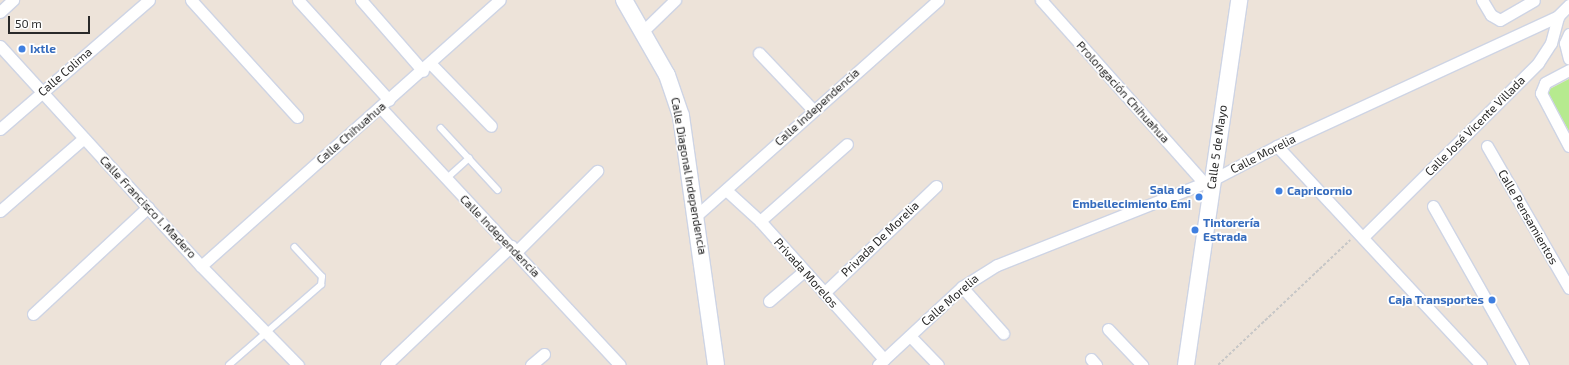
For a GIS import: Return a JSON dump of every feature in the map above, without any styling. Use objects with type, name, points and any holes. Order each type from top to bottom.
[{"type":"main road","name":"Calle Diagonal Independencia","points":[[624,0],[675,94],[697,215],[716,365]]},
{"type":"main road","name":"Calle 5 de Mayo","points":[[1186,365],[1208,182],[1239,0]]},
{"type":"street","points":[[0,12],[13,0]]},
{"type":"street","name":"Calle Colima","points":[[0,130],[41,92],[149,0]]},
{"type":"street","points":[[191,0],[297,117]]},
{"type":"street","points":[[298,0],[389,100]]},
{"type":"street","points":[[361,0],[427,67],[491,126]]},
{"type":"street","name":"Calle Chihuahua","points":[[201,266],[427,67],[500,0]]},
{"type":"street","points":[[642,32],[675,0]]},
{"type":"street","name":"Calle Independencia","points":[[697,215],[938,0]]},
{"type":"street","name":"Prolongación Chihuahua","points":[[1041,0],[1208,182]]},
{"type":"street","points":[[1482,0],[1491,16],[1500,20],[1534,0]]},
{"type":"street","points":[[1558,16],[1569,5]]},
{"type":"street","name":"Calle Morelia","points":[[881,362],[962,287],[997,264],[1208,182],[1277,146],[1558,16]]},
{"type":"street","name":"Calle José Vicente Villada","points":[[1362,233],[1535,67],[1551,43],[1558,16]]},
{"type":"street","points":[[1567,39],[1569,59]]},
{"type":"street","name":"Calle Francisco I. Madero","points":[[0,46],[201,266],[298,365]]},
{"type":"street","points":[[759,53],[813,110]]},
{"type":"street","points":[[1569,70],[1545,83],[1541,93],[1569,146]]},
{"type":"street","name":"Calle Independencia","points":[[380,107],[444,180],[513,249],[620,365]]},
{"type":"street","points":[[0,211],[84,138]]},
{"type":"street","points":[[760,221],[847,144]]},
{"type":"street","points":[[1277,146],[1362,233],[1481,365]]},
{"type":"street","name":"Calle Pensamientos","points":[[1487,146],[1569,288]]},
{"type":"street","points":[[386,365],[597,171]]},
{"type":"street","name":"Privada De Morelia","points":[[824,293],[936,186]]},
{"type":"street","name":"Privada Morelos","points":[[726,190],[760,221],[824,293],[881,362]]},
{"type":"street","points":[[1433,206],[1523,365]]},
{"type":"street","points":[[33,314],[148,207]]},
{"type":"street","points":[[769,301],[804,271]]},
{"type":"street","points":[[962,287],[1003,333]]},
{"type":"street","points":[[1108,329],[1142,365]]},
{"type":"street","points":[[910,336],[938,365]]},
{"type":"street","points":[[531,365],[544,354]]},
{"type":"lane","points":[[441,128],[498,190]]},
{"type":"lane","points":[[444,180],[469,158]]},
{"type":"lane","points":[[229,365],[323,281],[295,248]]},
{"type":"path","points":[[1218,365],[1362,233]]},
{"type":"green space","points":[[1569,79],[1569,131],[1546,91]]},
{"type":"place","name":"Ixtle","points":[[22,49]]},
{"type":"place","name":"Capricornio","points":[[1279,191]]},
{"type":"place","name":"Sala de Embellecimiento Emi","points":[[1199,197]]},
{"type":"place","name":"Tintorería Estrada","points":[[1195,230]]},
{"type":"place","name":"Caja Transportes","points":[[1492,300]]}]
